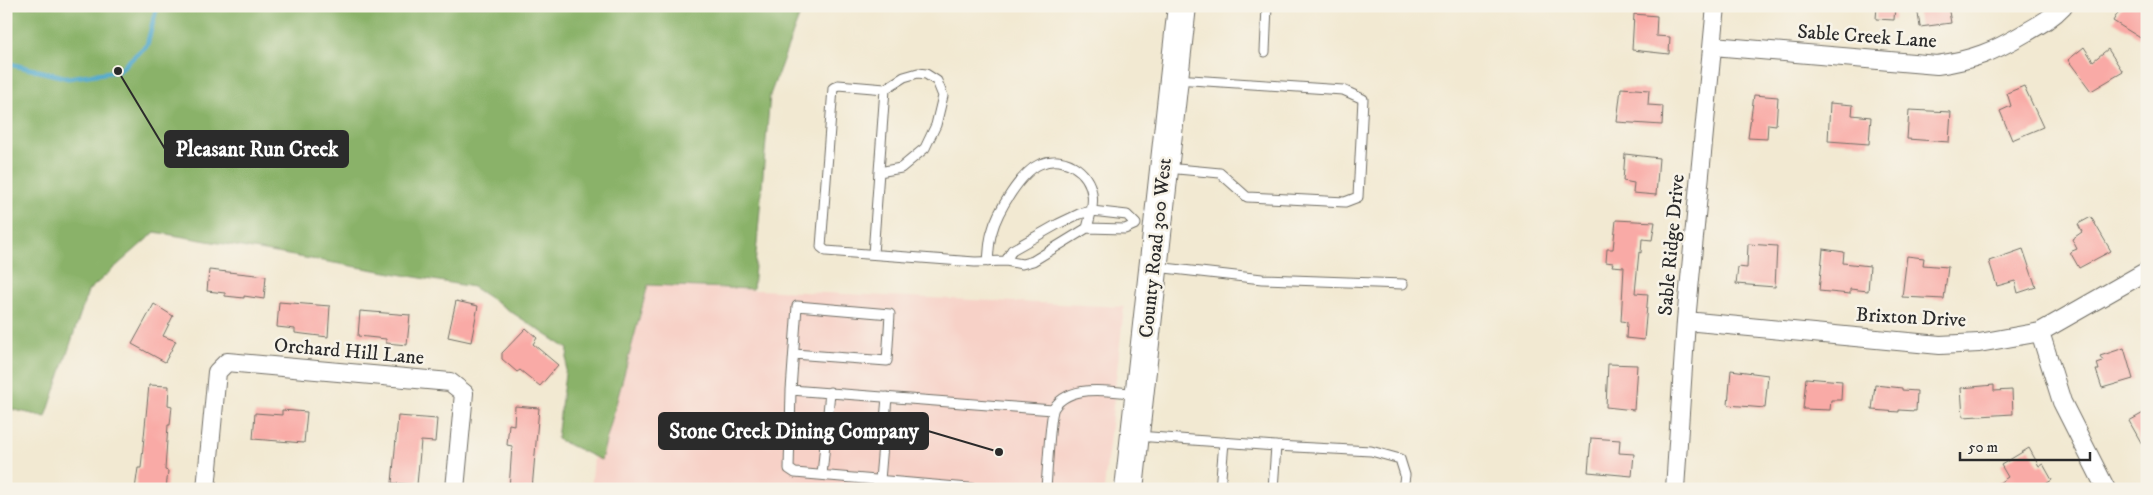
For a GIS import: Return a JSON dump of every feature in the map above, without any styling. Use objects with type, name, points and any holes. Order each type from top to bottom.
[{"type":"main road","name":"County Road 300 West","points":[[1129,489],[1154,267],[1147,225],[1164,167],[1182,6]]},
{"type":"street","name":"Sable Ridge Drive","points":[[1675,489],[1686,321],[1716,6]]},
{"type":"street","name":"Sable Creek Lane","points":[[1713,46],[1937,65],[1988,54],[2041,24],[2063,6]]},
{"type":"street","name":"Brixton Drive","points":[[1686,321],[1940,345],[1988,342],[2040,332],[2147,271]]},
{"type":"street","points":[[2040,332],[2062,402],[2106,489]]},
{"type":"street","name":"Orchard Hill Lane","points":[[206,489],[217,372],[227,362],[450,382],[464,392],[456,489]]},
{"type":"lane","points":[[1264,52],[1267,6]]},
{"type":"lane","points":[[879,172],[901,168],[925,148],[936,125],[943,96],[937,81],[926,74],[918,73],[904,77],[885,90],[838,85],[834,88],[821,247],[826,251],[988,262],[1006,261],[1022,264],[1033,261],[1086,228],[1125,230],[1147,225]]},
{"type":"lane","points":[[1164,167],[1220,173],[1247,197],[1345,202],[1358,197],[1363,99],[1343,90],[1174,79]]},
{"type":"lane","points":[[873,254],[885,90]]},
{"type":"lane","points":[[988,262],[992,232],[997,218],[1020,182],[1032,169],[1040,164],[1063,162],[1080,170],[1085,176],[1092,192],[1092,212],[1086,228]]},
{"type":"lane","points":[[1006,261],[1012,250],[1079,214],[1092,212],[1127,215],[1147,225]]},
{"type":"lane","points":[[1154,267],[1262,279],[1403,284]]},
{"type":"lane","points":[[794,354],[887,361],[890,314],[798,306],[794,354],[791,390],[788,469],[795,473],[980,489]]},
{"type":"lane","points":[[791,390],[1053,410]]},
{"type":"lane","points":[[1046,489],[1053,410],[1063,397],[1098,390],[1140,394]]},
{"type":"lane","points":[[822,475],[830,392]]},
{"type":"lane","points":[[880,480],[887,397]]},
{"type":"lane","points":[[1134,435],[1276,446],[1371,450],[1400,459],[1405,475],[1403,489]]},
{"type":"lane","points":[[1220,489],[1224,442]]},
{"type":"lane","points":[[1272,489],[1276,446]]},
{"type":"shaded area","points":[[648,285],[1124,307],[1104,489],[591,489],[594,457],[601,460]]},
{"type":"green space","points":[[6,6],[803,6],[770,95],[753,289],[648,285],[601,460],[557,439],[568,349],[473,287],[155,232],[88,291],[46,417],[6,408]]},
{"type":"building","points":[[1877,6],[1895,6],[1894,20],[1876,19]]},
{"type":"building","points":[[1917,6],[1948,6],[1951,23],[1920,27]]},
{"type":"building","points":[[2122,6],[2147,6],[2147,32],[2142,39],[2113,21]]},
{"type":"building","points":[[1634,14],[1657,16],[1656,36],[1670,37],[1669,54],[1632,50]]},
{"type":"building","points":[[2084,47],[2093,61],[2108,49],[2123,72],[2091,91],[2068,60]]},
{"type":"building","points":[[2024,86],[2043,127],[2012,140],[2000,111],[2011,106],[2007,93]]},
{"type":"building","points":[[1621,88],[1649,90],[1648,105],[1663,106],[1662,125],[1617,122]]},
{"type":"building","points":[[1754,95],[1778,97],[1776,125],[1768,124],[1767,139],[1748,138]]},
{"type":"building","points":[[1830,103],[1853,105],[1852,115],[1871,117],[1869,144],[1828,141]]},
{"type":"building","points":[[1909,110],[1951,112],[1949,142],[1907,139]]},
{"type":"building","points":[[1625,154],[1659,158],[1656,195],[1633,193],[1634,183],[1623,181]]},
{"type":"building","points":[[2091,217],[2111,251],[2079,268],[2070,252],[2077,249],[2072,239],[2082,232],[2078,224]]},
{"type":"building","points":[[1616,220],[1655,222],[1652,240],[1642,239],[1635,293],[1648,294],[1644,340],[1626,338],[1627,322],[1621,321],[1624,267],[1612,266],[1613,263],[1606,262],[1607,249],[1613,249]]},
{"type":"building","points":[[1748,244],[1777,246],[1775,287],[1736,284],[1738,267],[1747,268]]},
{"type":"building","points":[[1823,249],[1844,252],[1843,263],[1870,266],[1868,291],[1850,289],[1850,294],[1819,291]]},
{"type":"building","points":[[2023,249],[2036,287],[2018,293],[2015,281],[1997,286],[1989,261]]},
{"type":"building","points":[[1907,256],[1924,258],[1923,265],[1948,267],[1944,299],[1902,297]]},
{"type":"building","points":[[209,270],[266,276],[264,299],[225,296],[225,293],[207,291]]},
{"type":"building","points":[[456,301],[478,306],[471,342],[448,337]]},
{"type":"building","points":[[279,302],[330,306],[328,337],[295,333],[295,329],[277,327]]},
{"type":"building","points":[[154,304],[173,316],[163,336],[176,341],[165,362],[132,344]]},
{"type":"building","points":[[360,311],[410,315],[407,345],[386,343],[386,339],[358,336]]},
{"type":"building","points":[[526,328],[537,338],[533,344],[558,365],[540,386],[520,370],[517,372],[502,359],[502,353]]},
{"type":"building","points":[[2124,348],[2133,379],[2102,388],[2096,370],[2099,370],[2097,363],[2103,361],[2100,356]]},
{"type":"building","points":[[1608,364],[1637,365],[1634,410],[1606,407]]},
{"type":"building","points":[[1731,370],[1768,375],[1765,408],[1728,405]]},
{"type":"building","points":[[1806,378],[1842,381],[1841,400],[1831,400],[1830,410],[1803,409]]},
{"type":"building","points":[[149,385],[169,386],[168,405],[172,406],[170,425],[168,425],[165,470],[168,471],[166,489],[135,489],[138,468],[141,468]]},
{"type":"building","points":[[1875,385],[1917,391],[1916,411],[1872,410]]},
{"type":"building","points":[[1994,385],[1994,391],[2012,390],[2013,414],[1963,417],[1961,388]]},
{"type":"building","points":[[515,406],[539,408],[532,489],[509,489],[512,446],[507,445],[509,424],[514,425]]},
{"type":"building","points":[[282,410],[307,412],[304,443],[253,439],[255,413],[282,415]]},
{"type":"building","points":[[2147,411],[2147,453],[2129,421]]},
{"type":"building","points":[[398,416],[437,419],[435,442],[421,441],[417,485],[392,483]]},
{"type":"building","points":[[1591,438],[1620,440],[1619,453],[1634,454],[1632,476],[1588,472]]},
{"type":"building","points":[[2029,448],[2039,466],[2043,464],[2052,480],[2038,489],[1990,489],[2008,477],[2001,465]]},
{"type":"waterway","points":[[6,63],[68,78],[118,71],[147,45],[157,6]]},
{"type":"place","name":"Pleasant Run Creek","points":[[118,71]]},
{"type":"place","name":"Stone Creek Dining Company","points":[[999,452]]}]
